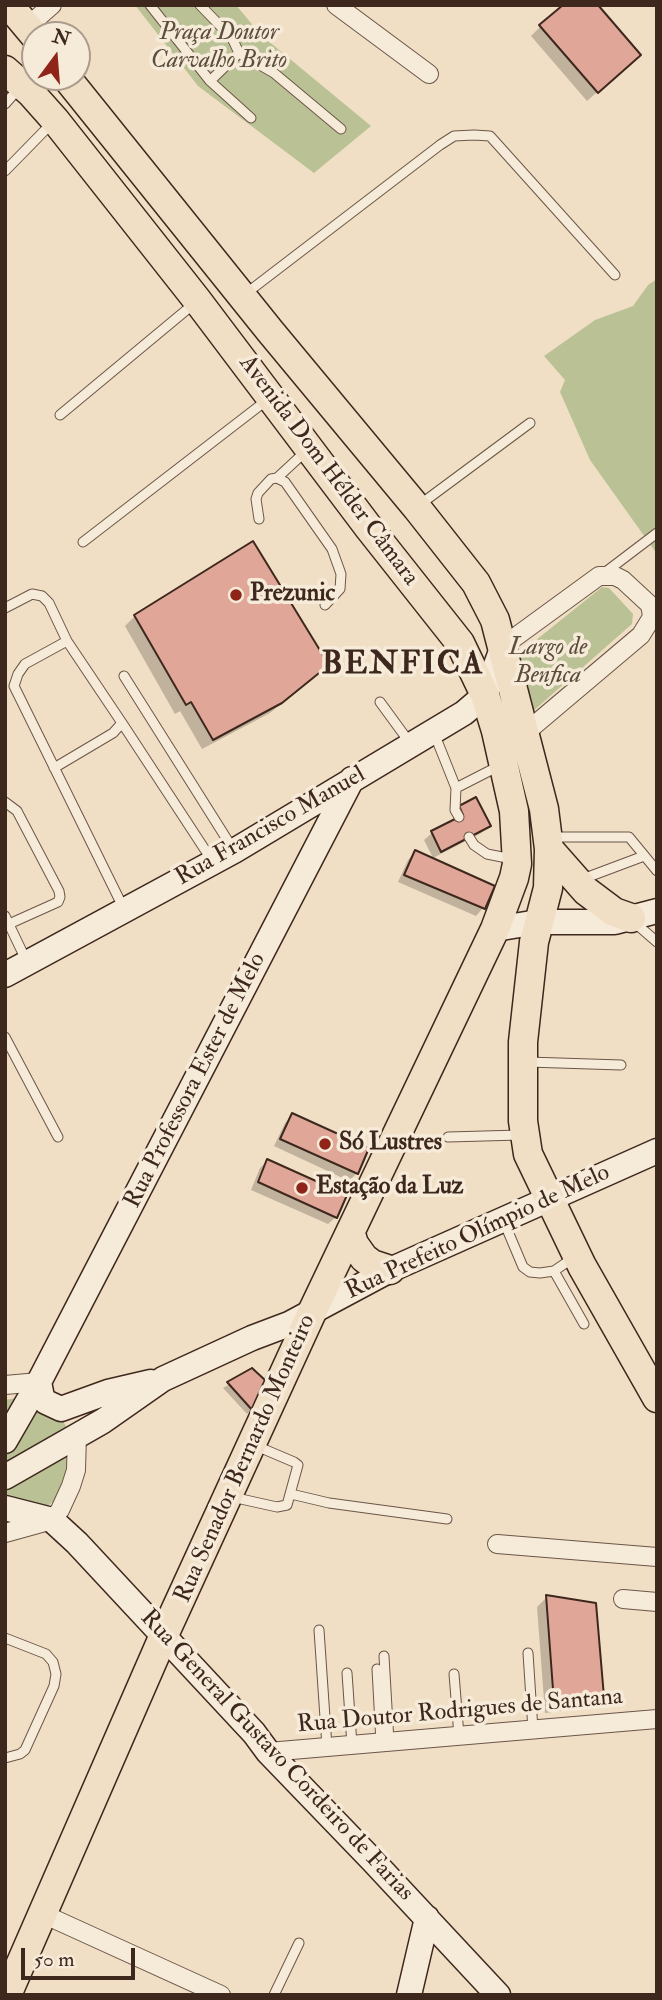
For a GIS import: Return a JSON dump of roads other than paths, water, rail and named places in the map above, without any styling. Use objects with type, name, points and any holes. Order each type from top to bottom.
[{"type":"main road","points":[[9,5],[23,21]]},
{"type":"main road","name":"Avenida Dom Hélder Câmara","points":[[11,87],[55,120],[460,643],[485,695],[513,811],[517,860],[514,878],[495,929]]},
{"type":"main road","name":"Avenida Dom Hélder Câmara","points":[[77,91],[476,583],[495,620],[503,646]]},
{"type":"main road","points":[[503,646],[544,809],[548,843],[548,888],[530,962],[523,1062],[523,1121],[528,1154],[549,1199],[566,1263],[657,1398]]},
{"type":"main road","points":[[548,843],[576,881],[602,904],[614,912],[644,915]]},
{"type":"main road","name":"Rua Senador Bernardo Monteiro","points":[[7,1995],[164,1636],[313,1310],[495,929]]},
{"type":"main road","points":[[351,1234],[354,1244],[364,1258],[390,1270]]},
{"type":"street","points":[[39,21],[52,5]]},
{"type":"street","points":[[336,5],[429,74]]},
{"type":"street","points":[[485,695],[503,646],[599,576],[615,576],[623,580],[650,605],[654,615],[641,635],[525,733]]},
{"type":"street","name":"Rua Francisco Manuel","points":[[5,975],[224,856],[464,713],[485,695]]},
{"type":"street","name":"Rua Professora Ester de Melo","points":[[5,1441],[39,1382],[352,779]]},
{"type":"street","points":[[495,929],[538,922],[615,922],[644,915]]},
{"type":"street","name":"Rua Prefeito Olímpio de Melo","points":[[5,1477],[103,1422],[163,1379],[289,1324],[390,1270],[657,1151]]},
{"type":"street","points":[[5,1385],[39,1382],[42,1397],[53,1407],[61,1409],[108,1392],[163,1379]]},
{"type":"street","points":[[5,1533],[52,1520],[71,1486],[76,1470],[77,1435]]},
{"type":"street","points":[[5,1508],[52,1520]]},
{"type":"street","name":"Rua General Gustavo Cordeiro de Farias","points":[[52,1520],[77,1543],[254,1733],[268,1752],[498,1995]]},
{"type":"street","points":[[497,1544],[657,1557]]},
{"type":"street","points":[[623,1599],[657,1602]]},
{"type":"street","name":"Rua Doutor Rodrigues de Santana","points":[[268,1752],[657,1720]]},
{"type":"street","points":[[43,1914],[221,1995]]},
{"type":"street","points":[[409,1995],[427,1918]]},
{"type":"lane","points":[[150,5],[211,81],[251,118]]},
{"type":"lane","points":[[200,5],[232,38],[239,53],[274,73],[341,130]]},
{"type":"lane","points":[[211,81],[239,53]]},
{"type":"lane","points":[[5,171],[55,120]]},
{"type":"lane","points":[[242,296],[454,136],[490,136],[615,275]]},
{"type":"lane","points":[[60,415],[197,300]]},
{"type":"lane","points":[[83,541],[271,397]]},
{"type":"lane","points":[[417,508],[426,498],[530,423]]},
{"type":"lane","points":[[259,519],[256,499],[258,493],[271,479],[277,478],[309,449]]},
{"type":"lane","points":[[277,478],[285,482],[332,549],[341,574],[340,589],[325,605]]},
{"type":"lane","points":[[599,576],[657,533]]},
{"type":"lane","points":[[5,608],[32,594],[42,596],[49,603],[67,641],[122,723],[224,856]]},
{"type":"lane","points":[[67,641],[25,664],[14,686],[124,910]]},
{"type":"lane","points":[[124,676],[224,856]]},
{"type":"lane","points":[[380,702],[411,744]]},
{"type":"lane","points":[[54,768],[113,733],[122,723]]},
{"type":"lane","points":[[433,731],[456,788],[455,810],[459,817]]},
{"type":"lane","points":[[456,788],[503,764]]},
{"type":"lane","points":[[5,802],[17,811],[60,891],[58,902],[7,920],[28,963]]},
{"type":"lane","points":[[469,837],[474,845],[487,854],[517,860]]},
{"type":"lane","points":[[548,843],[629,837],[657,871]]},
{"type":"lane","points":[[576,881],[644,856]]},
{"type":"lane","points":[[644,915],[657,942]]},
{"type":"lane","points":[[5,1037],[58,1137]]},
{"type":"lane","points":[[523,1062],[621,1065]]},
{"type":"lane","points":[[448,1137],[525,1135]]},
{"type":"lane","points":[[503,1220],[523,1267],[530,1272],[540,1273],[566,1263],[584,1324]]},
{"type":"lane","points":[[229,1496],[284,1507],[287,1505],[298,1465],[252,1444]]},
{"type":"lane","points":[[290,1494],[329,1503],[447,1519]]},
{"type":"lane","points":[[320,1630],[327,1747]]},
{"type":"lane","points":[[5,1638],[46,1654],[53,1662],[56,1674],[54,1686],[25,1750],[5,1758]]},
{"type":"lane","points":[[528,1653],[533,1730]]},
{"type":"lane","points":[[384,1656],[385,1742]]},
{"type":"lane","points":[[377,1669],[385,1742]]},
{"type":"lane","points":[[347,1673],[352,1745]]},
{"type":"lane","points":[[454,1674],[460,1736]]},
{"type":"lane","points":[[274,1995],[299,1942]]},
{"type":"place","name":"Prezunic","points":[[236,595]]},
{"type":"place","name":"Só Lustres","points":[[325,1144]]},
{"type":"place","name":"Estação da Luz","points":[[302,1188]]},
{"type":"district","name":"BENFICA","points":[[403,666]]},
{"type":"park label","name":"Praça Doutor Carvalho Brito","points":[[219,48]]},
{"type":"park label","name":"Largo de Benfica","points":[[548,663]]}]
